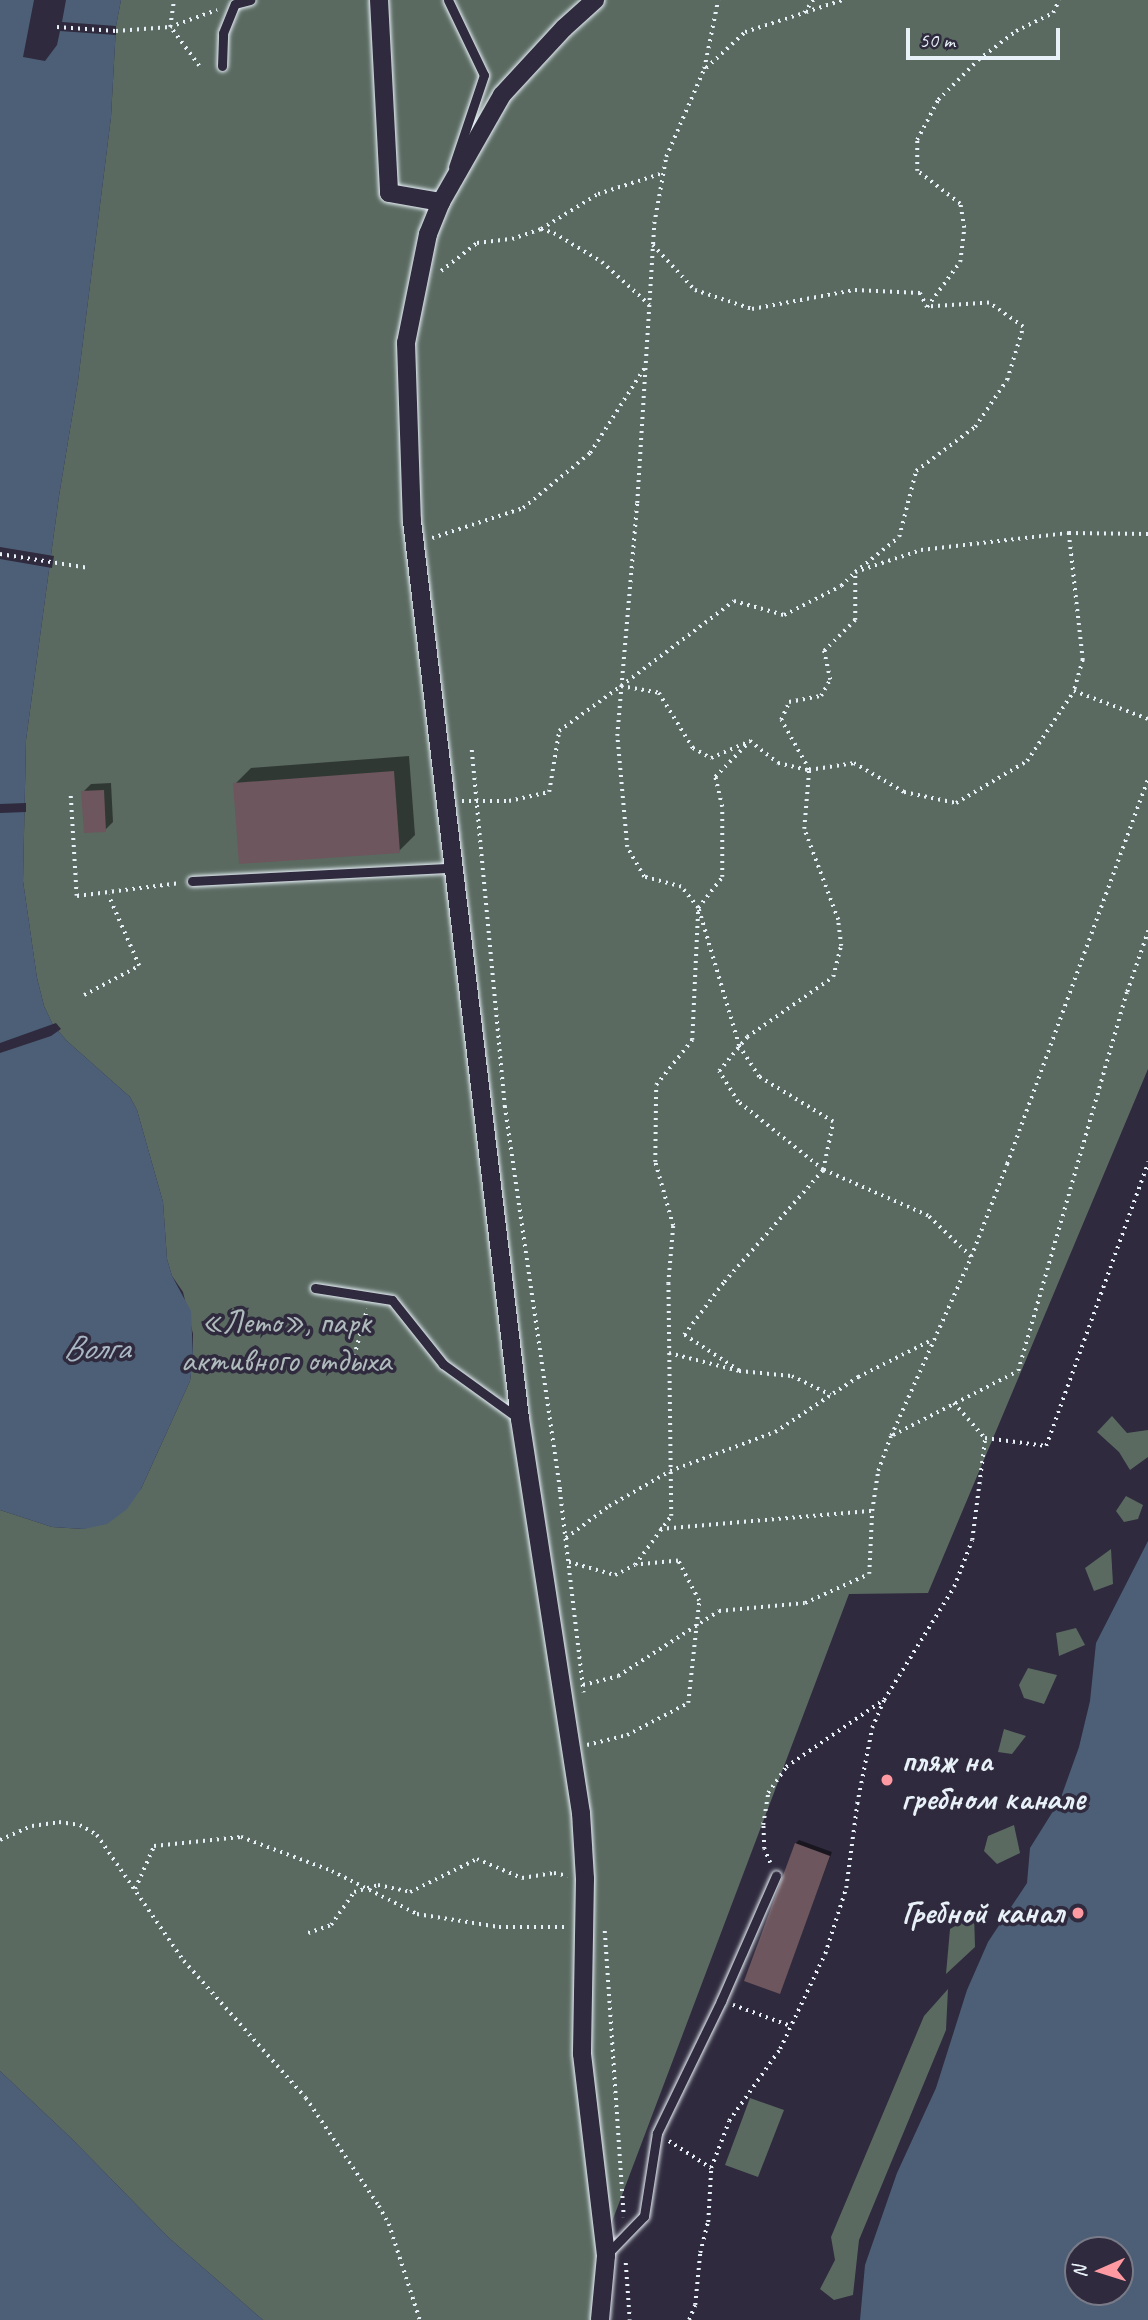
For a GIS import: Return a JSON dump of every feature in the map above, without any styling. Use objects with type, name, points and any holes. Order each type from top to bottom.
[{"type":"street","points":[[379,0],[389,193],[441,202]]},
{"type":"street","points":[[595,0],[502,95],[441,202],[428,234],[406,343],[412,521],[452,868],[520,1419],[581,1813],[585,1879],[582,2054],[606,2256],[600,2320]]},
{"type":"lane","points":[[222,66],[223,33],[235,4],[250,0]]},
{"type":"lane","points":[[441,202],[484,75],[448,0]]},
{"type":"lane","points":[[192,881],[452,868]]},
{"type":"lane","points":[[315,1288],[392,1300],[443,1364],[520,1419]]},
{"type":"lane","points":[[606,2256],[644,2216],[657,2133],[721,2001],[776,1877]]},
{"type":"path","points":[[174,0],[170,27],[199,66]]},
{"type":"path","points":[[718,0],[704,69],[666,157],[653,245],[647,364],[617,736],[627,847],[643,877],[681,887],[698,908],[739,1046],[759,1077],[833,1122],[823,1170],[724,1282],[684,1335],[739,1371]]},
{"type":"path","points":[[804,13],[813,0]]},
{"type":"path","points":[[704,69],[745,32],[844,0]]},
{"type":"path","points":[[927,307],[960,262],[964,228],[960,204],[917,171],[918,139],[938,100],[978,60],[1016,31],[1053,13],[1059,0]]},
{"type":"path","points":[[57,27],[116,31],[170,27],[235,4]]},
{"type":"path","points":[[436,275],[477,243],[512,239],[541,229],[598,194],[663,173]]},
{"type":"path","points":[[541,229],[554,233],[602,262],[650,305]]},
{"type":"path","points":[[653,245],[695,290],[752,309],[855,290],[920,293],[927,307]]},
{"type":"path","points":[[446,801],[509,801],[549,792],[559,731],[734,601],[784,615],[841,586],[898,537],[916,471],[975,426],[1006,380],[1023,327],[989,303],[927,307]]},
{"type":"path","points":[[432,538],[523,509],[590,453],[647,364]]},
{"type":"path","points":[[855,572],[921,551],[1069,533],[1148,534]]},
{"type":"path","points":[[751,741],[778,763],[809,770],[853,764],[904,792],[956,803],[1027,761],[1074,691],[1083,660],[1069,533]]},
{"type":"path","points":[[0,554],[89,568]]},
{"type":"path","points":[[855,572],[855,620],[824,651],[830,680],[821,696],[789,702],[781,720],[809,770],[804,829],[838,920],[842,946],[833,978],[747,1037],[719,1071],[738,1102],[823,1170],[928,1216],[971,1257]]},
{"type":"path","points":[[621,686],[659,692],[693,748],[711,758],[751,741]]},
{"type":"path","points":[[1074,691],[1148,719]]},
{"type":"path","points":[[635,1565],[671,1516],[668,1284],[673,1226],[655,1162],[656,1085],[692,1040],[698,908],[722,877],[722,807],[715,777],[751,741]]},
{"type":"path","points":[[472,750],[505,1106],[569,1562],[615,1575],[635,1565],[678,1561],[699,1601],[699,1624],[688,1703],[627,1735],[571,1749]]},
{"type":"path","points":[[562,1690],[618,1676],[719,1611],[805,1603],[869,1574],[872,1511],[878,1471],[971,1257],[1148,778]]},
{"type":"path","points":[[71,796],[76,896],[108,895],[192,881]]},
{"type":"path","points":[[84,995],[139,966],[108,895]]},
{"type":"path","points":[[891,1436],[1018,1371],[1127,992],[1148,931]]},
{"type":"path","points":[[954,1403],[985,1438],[1046,1446],[1148,1162]]},
{"type":"path","points":[[352,1363],[370,1297]]},
{"type":"path","points":[[566,1538],[609,1506],[670,1471],[775,1432],[858,1377],[934,1339]]},
{"type":"path","points":[[668,1353],[739,1371],[792,1376],[831,1395]]},
{"type":"path","points":[[689,2320],[695,2305],[699,2253],[708,2222],[712,2168],[729,2121],[780,2049],[825,1954],[846,1888],[857,1804],[869,1741],[884,1700],[954,1587],[972,1540],[985,1438]]},
{"type":"path","points":[[660,1530],[872,1511]]},
{"type":"path","points":[[776,1877],[764,1849],[763,1825],[768,1793],[786,1767],[884,1700]]},
{"type":"path","points":[[0,1840],[32,1826],[59,1822],[80,1825],[97,1835],[184,1961],[306,2098],[379,2206],[388,2224],[420,2320]]},
{"type":"path","points":[[135,1890],[154,1846],[241,1838],[332,1871],[417,1914],[499,1927],[584,1927]]},
{"type":"path","points":[[308,1933],[331,1925],[354,1892],[378,1885],[410,1892],[477,1859],[522,1878],[554,1873],[585,1879]]},
{"type":"path","points":[[721,2001],[792,2025]]},
{"type":"path","points":[[657,2133],[712,2168]]},
{"type":"green space","name":"«Лето», парк активного отдыха","points":[[121,0],[1148,0],[1148,1069],[928,1593],[849,1594],[599,2256],[603,2320],[263,2320],[169,2238],[71,2138],[0,2071],[0,1510],[52,1527],[84,1529],[141,1489],[190,1381],[193,1357],[193,1334],[183,1292],[172,1276],[167,1259],[163,1202],[137,1110],[130,1097],[67,1041],[53,1025],[44,1006],[37,978],[23,881],[26,740],[59,496],[78,381],[111,117],[116,26]]},
{"type":"green space","points":[[1112,1416],[1127,1433],[1148,1430],[1148,1457],[1130,1470],[1119,1452],[1097,1432]]},
{"type":"green space","points":[[1126,1496],[1143,1505],[1138,1519],[1124,1522],[1116,1511]]},
{"type":"green space","points":[[1111,1549],[1113,1584],[1094,1591],[1085,1568]]},
{"type":"green space","points":[[1076,1628],[1085,1645],[1059,1656],[1056,1633]]},
{"type":"green space","points":[[1028,1668],[1057,1675],[1044,1704],[1024,1698],[1019,1685]]},
{"type":"green space","points":[[1004,1729],[1026,1736],[1012,1754],[998,1752]]},
{"type":"green space","points":[[1014,1825],[1020,1853],[997,1864],[984,1851],[988,1836]]},
{"type":"green space","points":[[974,1915],[975,1947],[946,1974],[950,1929]]},
{"type":"green space","points":[[948,1989],[946,2030],[859,2240],[853,2295],[834,2300],[820,2289],[835,2260],[831,2237],[924,2016]]},
{"type":"green space","points":[[750,2098],[784,2110],[758,2177],[725,2165]]},
{"type":"water","name":"Волга","points":[[0,0],[121,0],[116,26],[111,117],[78,381],[59,496],[26,740],[23,881],[37,978],[44,1006],[53,1025],[67,1041],[130,1097],[137,1110],[163,1202],[167,1259],[172,1276],[191,1311],[193,1357],[190,1381],[141,1489],[127,1509],[107,1524],[84,1529],[52,1527],[0,1510]]},
{"type":"water","name":"Гребной канал","points":[[1148,1541],[1148,2320],[860,2320],[865,2265],[897,2173],[936,2088],[967,1990],[988,1942],[1027,1883],[1030,1848],[1060,1800],[1079,1747],[1090,1701],[1096,1643]]},
{"type":"water","points":[[0,2071],[71,2138],[169,2238],[263,2320],[0,2320]]},
{"type":"pier","points":[[34,0],[66,0],[62,22],[116,26],[116,35],[60,31],[57,45],[45,61],[23,57]]},
{"type":"pier","points":[[0,547],[54,556],[52,568],[0,559]]},
{"type":"pier","points":[[26,803],[26,812],[0,813],[0,804]]},
{"type":"pier","points":[[56,1023],[61,1029],[51,1036],[0,1053],[0,1043]]},
{"type":"building","points":[[394,771],[400,853],[239,864],[233,783]]},
{"type":"building","points":[[104,790],[106,832],[84,833],[81,791]]},
{"type":"building","points":[[795,1843],[830,1856],[780,1994],[744,1981]]},
{"type":"place","name":"пляж на гребном канале","points":[[887,1780]]},
{"type":"place","name":"Гребной канал","points":[[1078,1913]]}]
